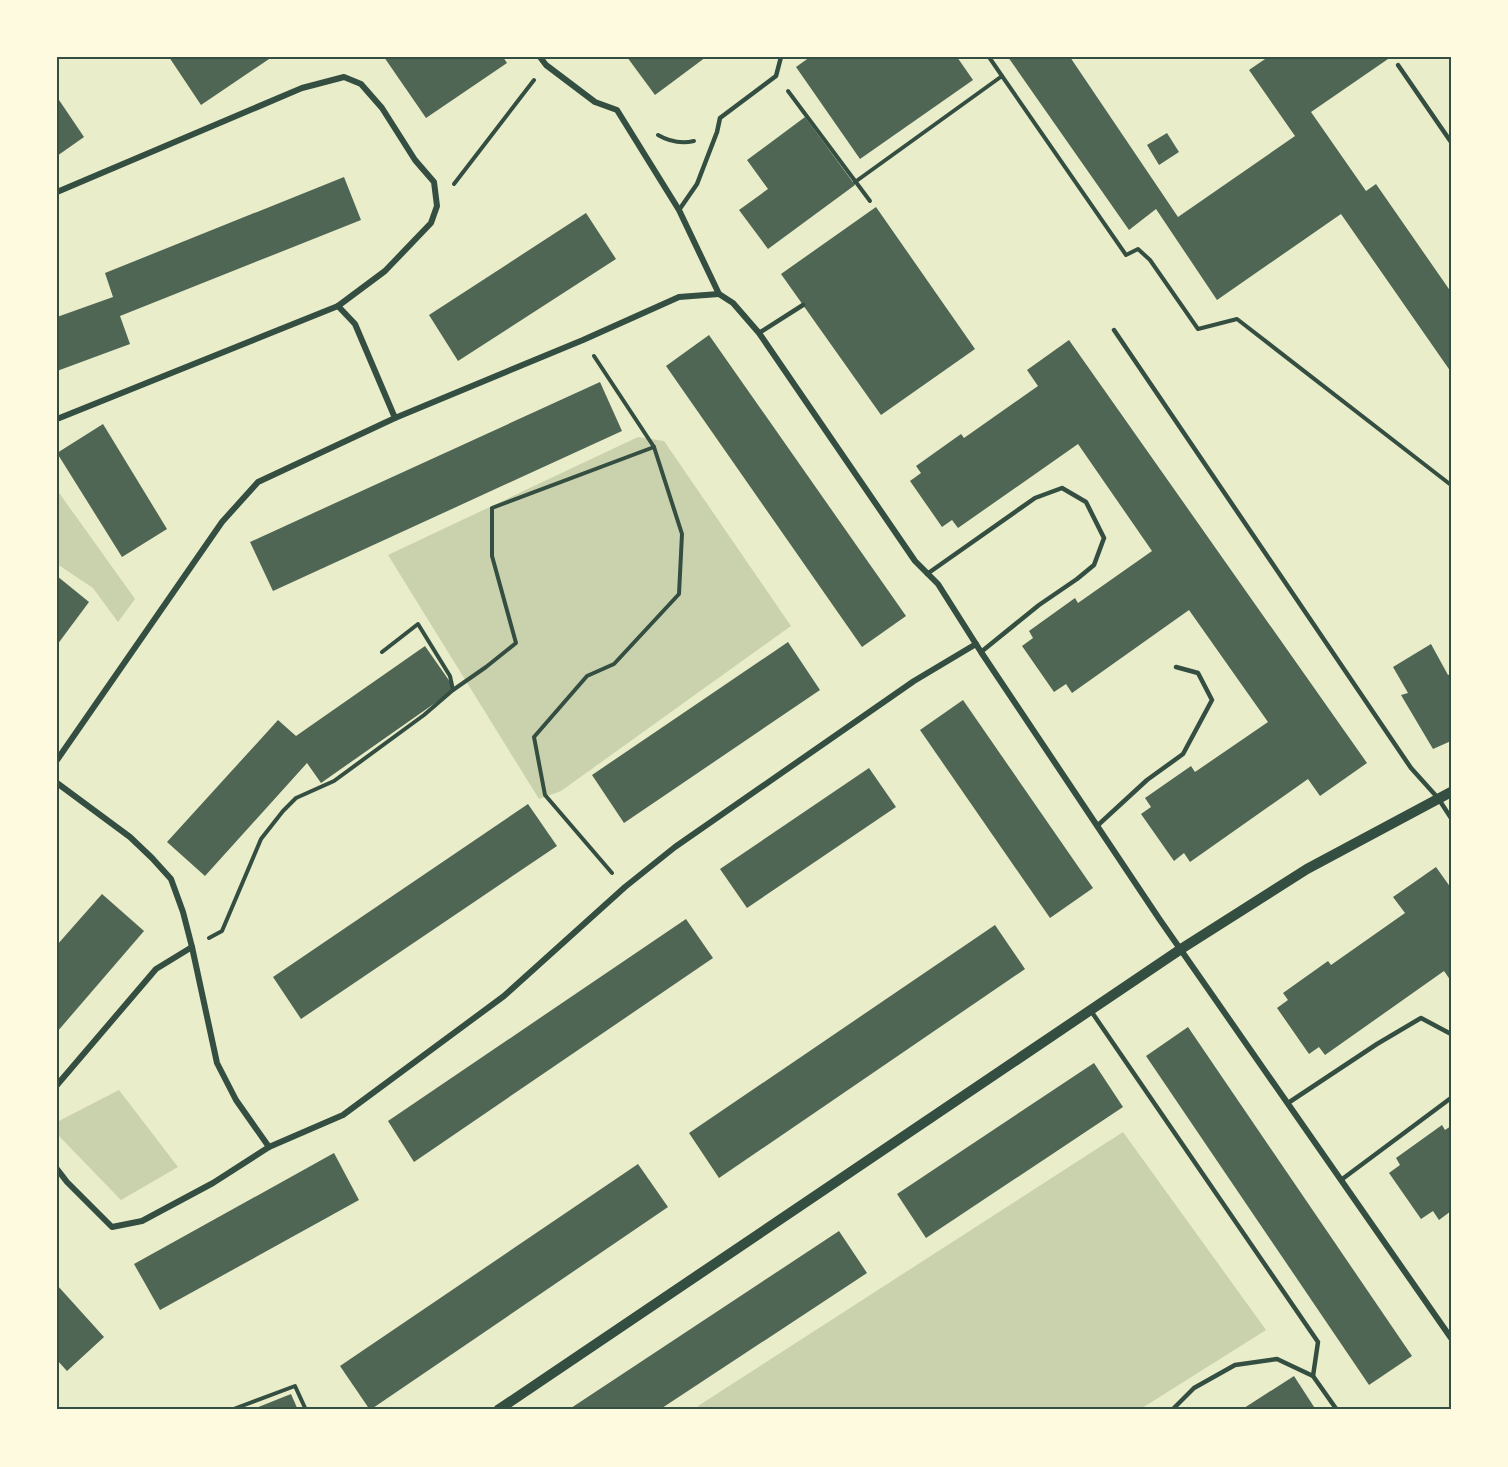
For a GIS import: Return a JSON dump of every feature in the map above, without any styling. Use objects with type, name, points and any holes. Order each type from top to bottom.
[{"type":"street","points":[[540,57],[546,65],[595,102],[617,110],[679,210],[718,294],[733,303],[759,333],[915,561],[938,584],[1097,826],[1451,1338]]},
{"type":"street","points":[[57,192],[302,88],[344,77],[361,84],[382,108],[415,160],[434,182],[437,206],[431,223],[385,271],[338,306],[57,419]]},
{"type":"street","points":[[57,760],[222,522],[258,482],[395,418],[583,340],[679,297],[718,294]]},
{"type":"street","points":[[338,306],[355,324],[395,418]]},
{"type":"street","points":[[57,1168],[67,1182],[112,1227],[142,1221],[213,1183],[269,1148],[343,1115],[504,996],[625,887],[675,848],[914,681],[976,644]]},
{"type":"street","points":[[57,783],[130,837],[171,879],[192,947],[217,1063],[236,1100],[269,1148]]},
{"type":"street","points":[[498,1410],[1181,949],[1307,869],[1451,792]]},
{"type":"street","points":[[57,1085],[156,969],[192,947]]},
{"type":"lane","points":[[679,210],[697,184],[720,118],[776,76],[781,57]]},
{"type":"lane","points":[[1398,65],[1451,142]]},
{"type":"lane","points":[[759,333],[803,305]]},
{"type":"lane","points":[[1114,330],[1411,768],[1438,798],[1451,818]]},
{"type":"lane","points":[[927,574],[1035,498],[1062,488],[1086,502],[1104,538],[1094,565],[1039,605],[981,652]]},
{"type":"lane","points":[[1097,826],[1147,780],[1182,754],[1212,700],[1198,673],[1176,667]]},
{"type":"lane","points":[[1090,1010],[1318,1342],[1313,1376]]},
{"type":"lane","points":[[1288,1103],[1421,1018],[1451,1034]]},
{"type":"lane","points":[[1341,1180],[1451,1098]]},
{"type":"lane","points":[[1173,1410],[1194,1388],[1235,1365],[1277,1359],[1313,1376],[1336,1410]]},
{"type":"path","points":[[989,57],[1126,255],[1137,249],[1150,260],[1198,329],[1237,318],[1451,485]]},
{"type":"path","points":[[437,206],[546,65]]},
{"type":"path","points":[[776,76],[870,201]]},
{"type":"path","points":[[855,182],[1002,76]]},
{"type":"path","points":[[655,133],[664,139],[679,143],[691,142],[717,132]]},
{"type":"path","points":[[583,340],[654,447],[682,534],[679,594],[614,664],[586,676],[534,737],[545,795],[625,887]]},
{"type":"path","points":[[192,947],[222,931],[261,839],[289,804],[296,798],[334,781],[516,643],[492,556],[492,508],[654,447]]},
{"type":"path","points":[[381,652],[418,624],[450,676],[453,690]]},
{"type":"path","points":[[231,1410],[295,1386],[306,1410]]},
{"type":"green space","points":[[638,437],[664,441],[791,626],[561,791],[539,799],[388,555]]},
{"type":"green space","points":[[57,490],[135,599],[118,622],[93,588],[57,564]]},
{"type":"green space","points":[[119,1090],[178,1167],[121,1200],[57,1134],[57,1122]]},
{"type":"green space","points":[[1123,1132],[1266,1330],[1139,1410],[703,1410],[698,1406]]},
{"type":"building","points":[[169,57],[272,57],[201,105]]},
{"type":"building","points":[[384,57],[503,57],[507,63],[426,118]]},
{"type":"building","points":[[627,57],[706,57],[655,95]]},
{"type":"building","points":[[810,57],[957,57],[973,80],[860,159],[796,67]]},
{"type":"building","points":[[1008,57],[1070,57],[1178,217],[1295,136],[1249,70],[1268,57],[1386,57],[1388,59],[1311,112],[1366,191],[1376,184],[1451,292],[1451,372],[1341,214],[1217,300],[1156,209],[1129,230]]},
{"type":"building","points":[[57,97],[84,137],[57,156]]},
{"type":"building","points":[[805,117],[855,185],[768,249],[739,210],[768,189],[747,160]]},
{"type":"building","points":[[1167,133],[1179,152],[1159,165],[1147,145]]},
{"type":"building","points":[[344,177],[361,220],[120,316],[130,344],[57,371],[57,317],[113,297],[105,273]]},
{"type":"building","points":[[876,207],[975,349],[881,415],[781,274]]},
{"type":"building","points":[[586,213],[616,259],[458,361],[429,315]]},
{"type":"building","points":[[709,335],[906,616],[862,647],[666,366]]},
{"type":"building","points":[[1069,340],[1367,763],[1320,796],[1308,779],[1190,862],[1184,853],[1174,861],[1141,814],[1151,807],[1145,798],[1191,766],[1195,772],[1268,722],[1189,610],[1072,693],[1066,684],[1054,692],[1022,646],[1033,638],[1029,631],[1075,598],[1078,603],[1152,551],[1078,444],[958,528],[952,520],[942,527],[910,481],[921,473],[916,466],[961,434],[964,438],[1038,386],[1027,370]]},
{"type":"building","points":[[600,382],[622,431],[273,591],[250,542]]},
{"type":"building","points":[[103,424],[167,529],[122,557],[57,453]]},
{"type":"building","points":[[57,576],[89,602],[57,645]]},
{"type":"building","points":[[788,642],[820,690],[624,823],[592,775]]},
{"type":"building","points":[[1431,644],[1448,675],[1451,674],[1451,741],[1433,749],[1401,695],[1408,693],[1393,667]]},
{"type":"building","points":[[425,646],[455,689],[321,783],[307,763],[205,876],[167,842],[278,720],[296,736]]},
{"type":"building","points":[[963,700],[1093,888],[1050,918],[920,730]]},
{"type":"building","points":[[869,768],[896,807],[747,908],[720,869]]},
{"type":"building","points":[[528,804],[557,846],[301,1019],[273,977]]},
{"type":"building","points":[[1436,867],[1451,888],[1451,981],[1444,971],[1325,1055],[1319,1047],[1309,1054],[1277,1008],[1288,1000],[1283,993],[1328,961],[1331,965],[1405,913],[1393,897]]},
{"type":"building","points":[[102,894],[144,931],[57,1032],[57,945]]},
{"type":"building","points":[[686,919],[713,958],[414,1162],[388,1121]]},
{"type":"building","points":[[995,925],[1025,969],[719,1178],[689,1133]]},
{"type":"building","points":[[1188,1027],[1412,1356],[1369,1385],[1146,1056]]},
{"type":"building","points":[[1094,1063],[1123,1107],[926,1238],[897,1194]]},
{"type":"building","points":[[1442,1125],[1445,1130],[1451,1126],[1451,1211],[1439,1220],[1433,1211],[1421,1219],[1389,1173],[1400,1165],[1396,1158]]},
{"type":"building","points":[[334,1153],[359,1200],[160,1310],[134,1264]]},
{"type":"building","points":[[638,1164],[668,1207],[370,1410],[340,1366]]},
{"type":"building","points":[[839,1231],[867,1273],[659,1410],[568,1410]]},
{"type":"building","points":[[57,1285],[104,1337],[67,1371],[57,1360]]},
{"type":"building","points":[[1294,1376],[1316,1410],[1241,1410]]},
{"type":"building","points":[[291,1394],[298,1410],[251,1410]]}]
